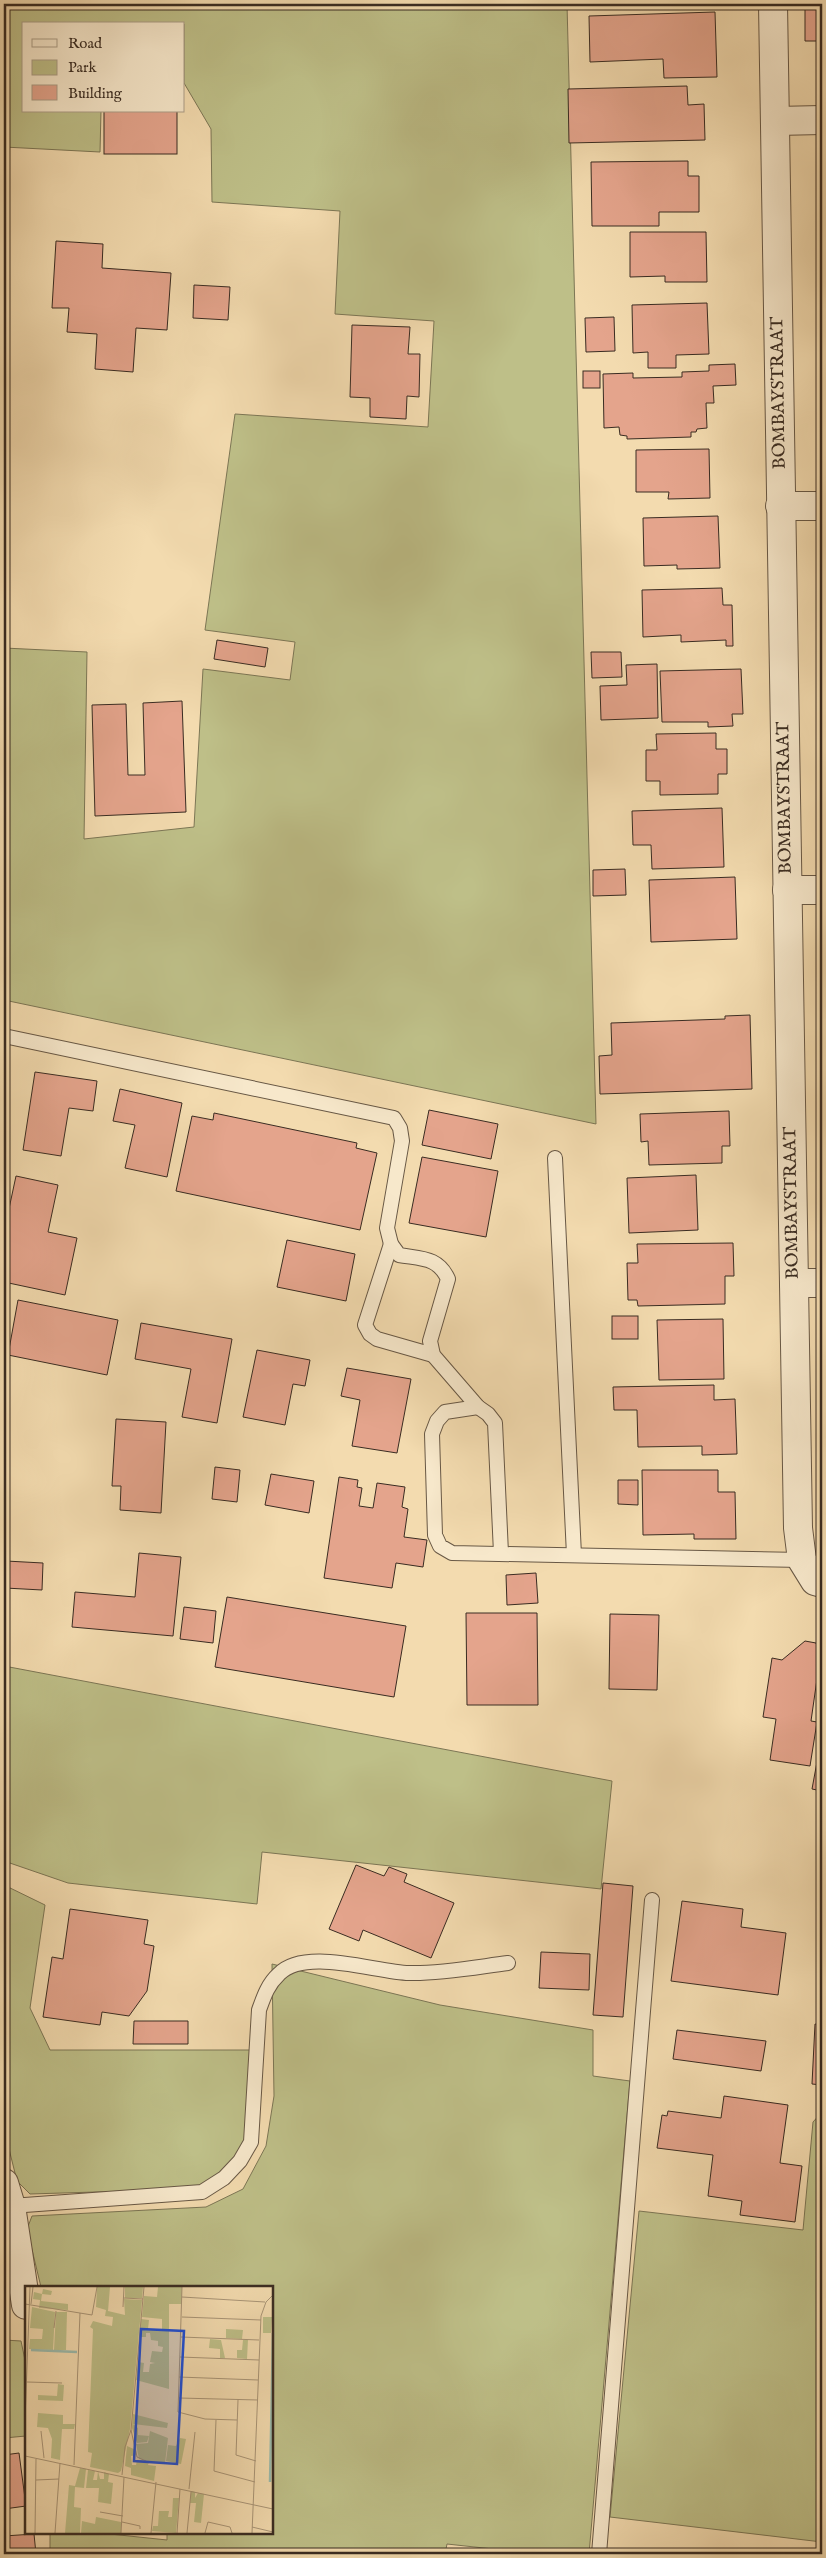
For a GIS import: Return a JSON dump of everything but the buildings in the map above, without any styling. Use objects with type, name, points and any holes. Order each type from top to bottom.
[{"type":"street","name":"BOMBAYSTRAAT","points":[[773,4],[798,1528],[802,1560],[815,1582],[822,1583]]},
{"type":"street","points":[[776,120],[822,120]]},
{"type":"street","points":[[780,506],[822,506]]},
{"type":"street","points":[[788,890],[822,890]]},
{"type":"street","points":[[794,1283],[822,1283]]},
{"type":"street","points":[[7,2195],[25,2299]]},
{"type":"lane","points":[[4,1036],[394,1118],[400,1128],[402,1141],[387,1228],[391,1244],[399,1255],[432,1260],[443,1268],[448,1279],[430,1342],[433,1355],[478,1407],[488,1414],[495,1423],[501,1553]]},
{"type":"lane","points":[[555,1158],[574,1556]]},
{"type":"lane","points":[[391,1244],[365,1325],[370,1334],[377,1339],[433,1355]]},
{"type":"lane","points":[[478,1407],[445,1412],[437,1421],[432,1434],[435,1535],[440,1546],[452,1553],[802,1560]]},
{"type":"lane","points":[[599,2554],[652,1900]]},
{"type":"lane","points":[[7,2195],[202,2192],[224,2178],[240,2162],[251,2142],[259,2010],[266,1990],[280,1972],[299,1963],[319,1962],[410,1973],[508,1963]]},
{"type":"green space","points":[[4,4],[567,4],[596,1124],[4,1000],[4,648],[87,652],[84,839],[194,827],[203,669],[290,680],[295,642],[205,630],[235,414],[428,427],[434,321],[335,314],[340,211],[212,202],[211,129],[185,85],[185,22],[22,22],[22,112],[101,112],[100,152],[4,147]]},
{"type":"green space","points":[[4,1666],[612,1781],[601,1889],[262,1852],[257,1904],[68,1883],[4,1861]]},
{"type":"green space","points":[[4,1885],[45,1905],[30,2008],[50,2050],[251,2050],[250,2137],[228,2171],[193,2189],[30,2194],[17,2181],[4,2129]]},
{"type":"green space","points":[[272,1964],[440,2005],[593,2030],[593,2076],[630,2081],[589,2554],[539,2554],[447,2544],[445,2554],[301,2554],[279,2552],[278,2554],[50,2554],[50,2533],[100,2533],[167,2540],[167,2533],[272,2533],[272,2286],[41,2286],[27,2229],[32,2216],[206,2207],[243,2189],[266,2146],[274,2096]]},
{"type":"green space","points":[[822,2112],[822,2542],[610,2517],[639,2211],[803,2230],[813,2122]]},
{"type":"green space","points":[[4,2340],[21,2341],[25,2360],[25,2436],[4,2438]]}]
